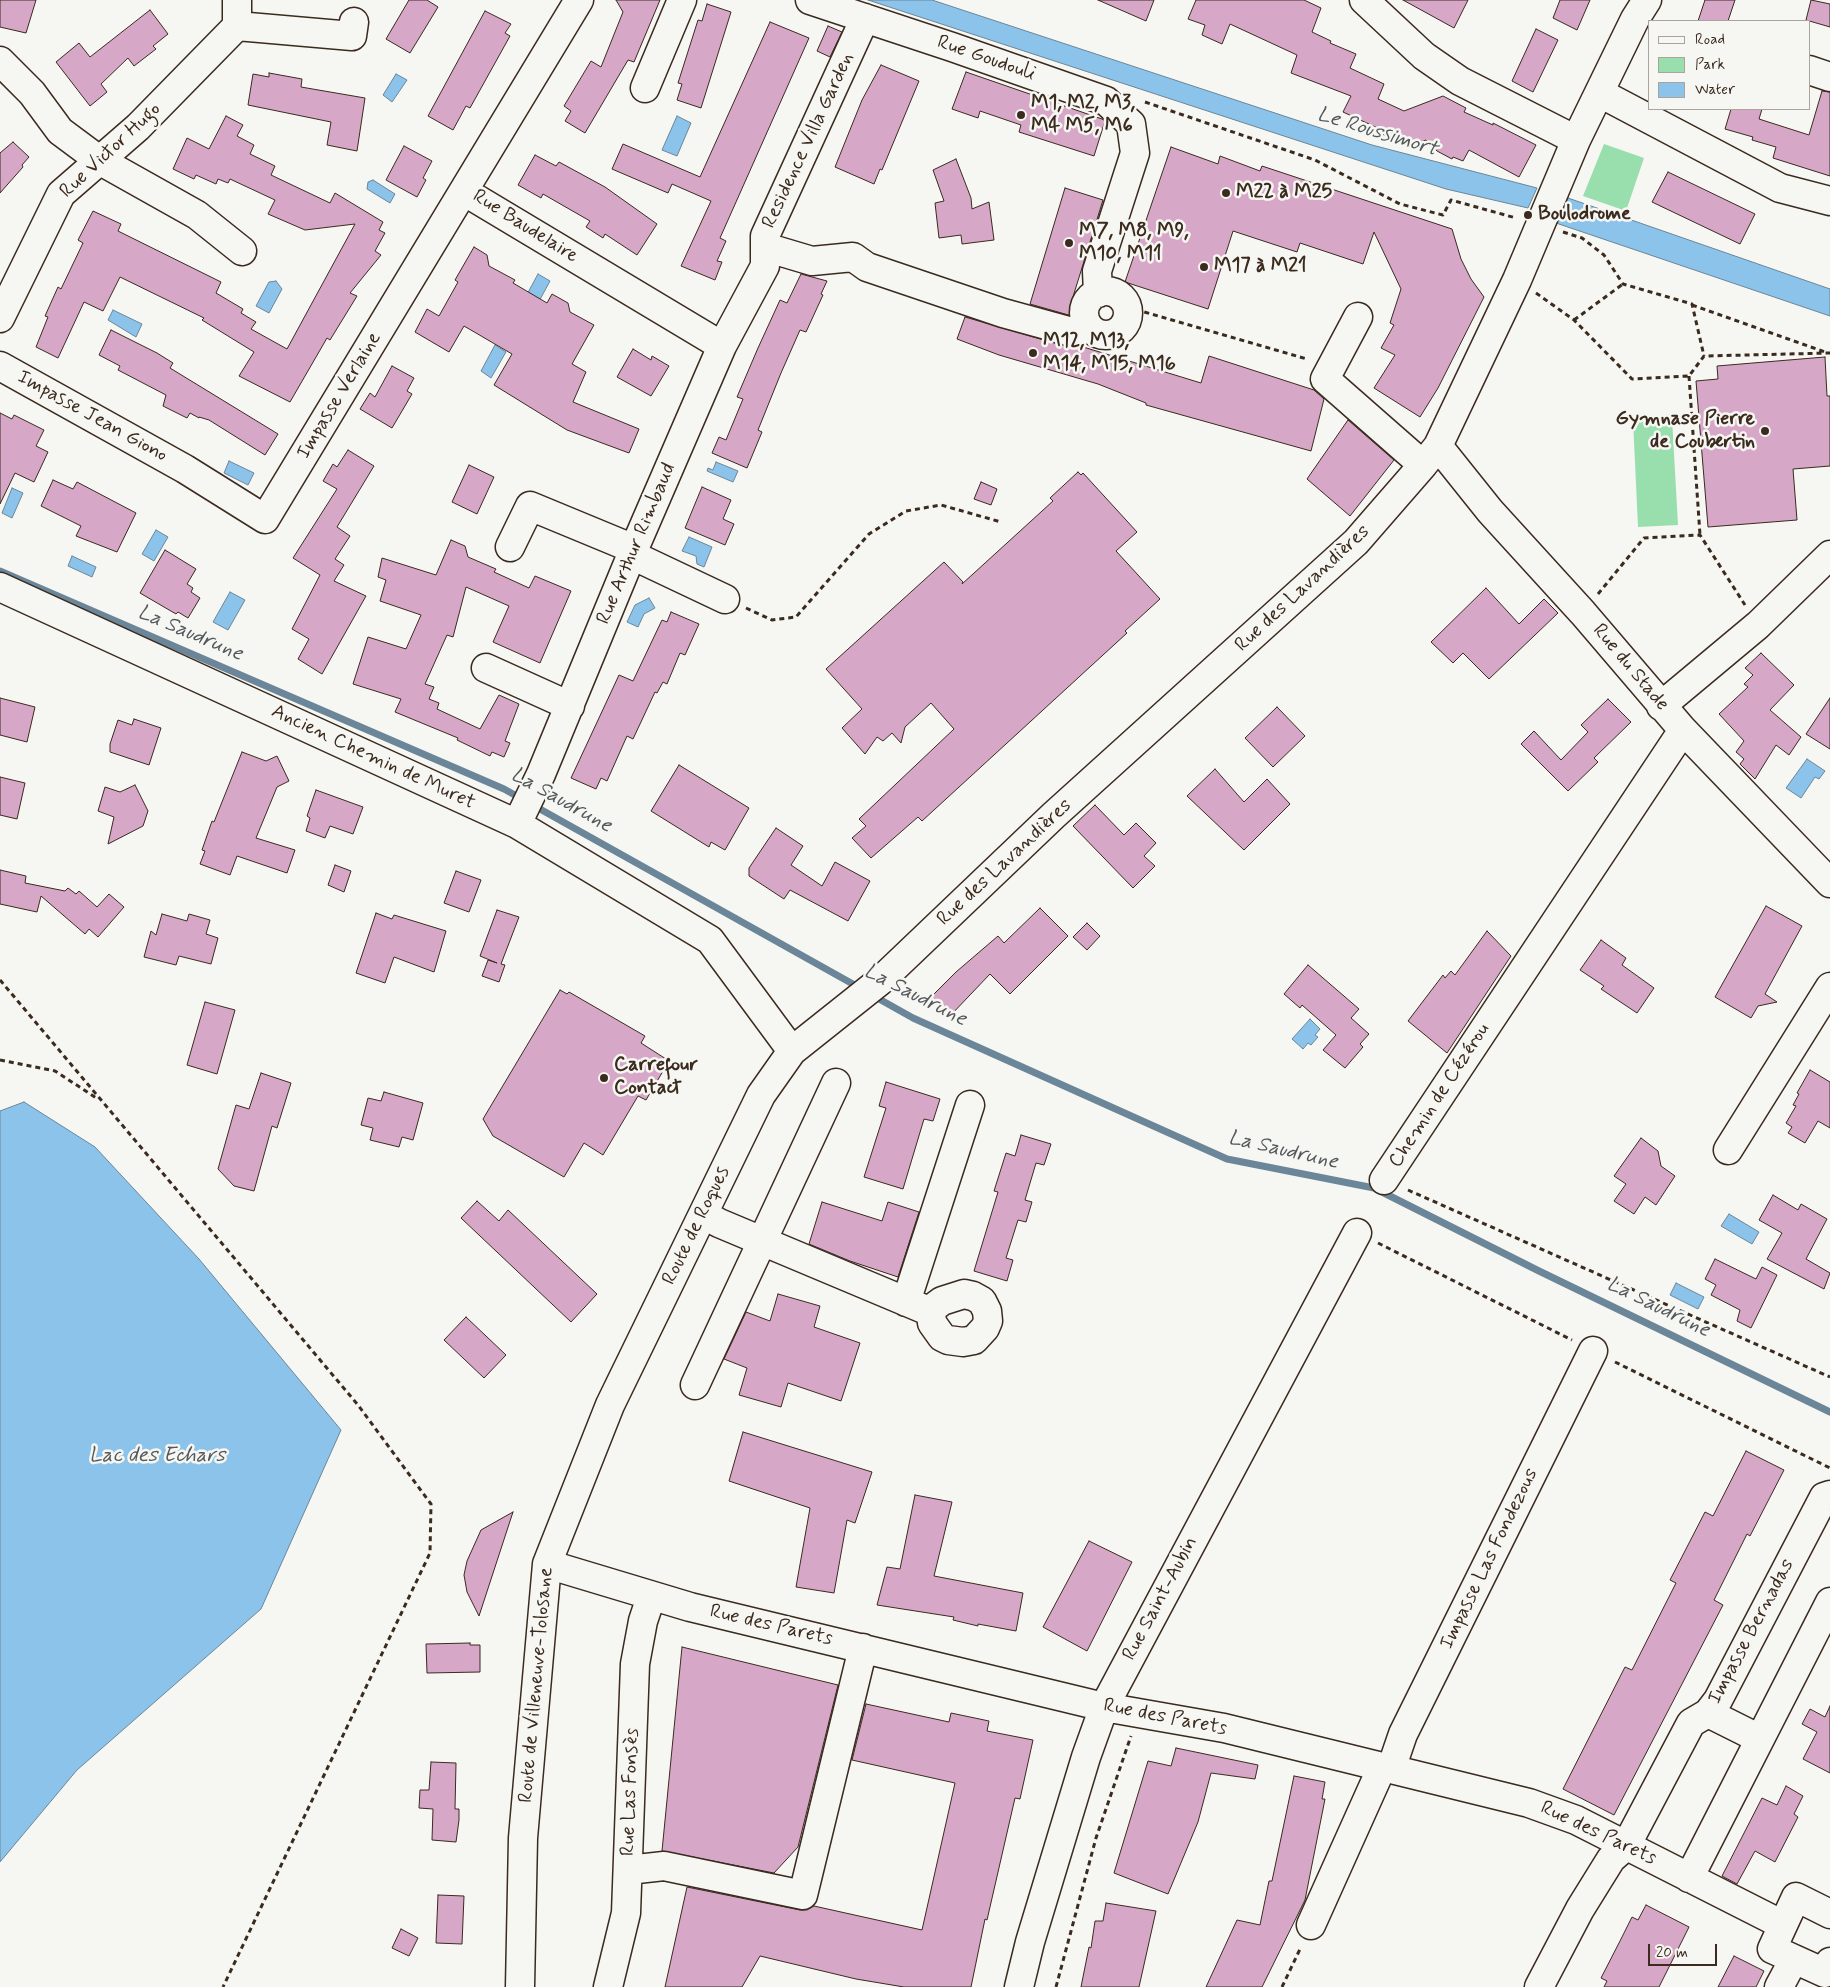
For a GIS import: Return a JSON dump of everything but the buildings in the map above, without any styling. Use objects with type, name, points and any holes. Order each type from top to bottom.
[{"type":"street","name":"Rue Baudelaire","points":[[580,0],[465,192],[722,346]]},
{"type":"street","points":[[645,88],[682,0]]},
{"type":"street","name":"Rue Goudouli","points":[[810,0],[1106,101],[1131,124],[1135,153],[1097,270],[1098,293]]},
{"type":"street","points":[[1364,0],[1424,56],[1460,81],[1576,140]]},
{"type":"street","points":[[237,13],[352,36],[354,22]]},
{"type":"street","name":"Rue Victor Hugo","points":[[0,318],[61,194],[138,127],[237,13]]},
{"type":"street","name":"Rue des Lavandières","points":[[792,1051],[887,975],[1054,815],[1356,542],[1430,456],[1517,280],[1576,140],[1644,14]]},
{"type":"street","name":"Residence Villa Garden","points":[[765,256],[765,236],[865,18]]},
{"type":"street","points":[[0,61],[32,93],[60,131],[99,160],[197,215],[242,251]]},
{"type":"street","points":[[1810,70],[1830,77]]},
{"type":"street","points":[[1600,93],[1780,188],[1830,201]]},
{"type":"street","name":"Impasse Verlaine","points":[[185,469],[265,519],[465,192]]},
{"type":"street","points":[[765,256],[812,261],[853,257],[866,267],[1003,312],[1072,332],[1090,328],[1102,334],[1116,332],[1126,322],[1127,307],[1119,295],[1105,291],[1092,296],[1085,308],[1085,315],[1090,328]]},
{"type":"street","name":"Rue Arthur Rimbaud","points":[[517,824],[541,774],[633,552],[722,346],[765,256]]},
{"type":"street","points":[[1332,366],[1358,317]]},
{"type":"street","name":"Impasse Jean Giono","points":[[0,366],[185,469]]},
{"type":"street","name":"Rue du Stade","points":[[1332,366],[1325,379],[1430,456],[1490,511],[1582,613],[1661,706],[1830,883]]},
{"type":"street","points":[[510,547],[530,506],[633,552],[725,598]]},
{"type":"street","points":[[1661,706],[1758,625],[1830,555]]},
{"type":"street","name":"Ancien Chemin de Muret","points":[[0,587],[517,824],[710,940],[792,1051]]},
{"type":"street","points":[[486,668],[570,706]]},
{"type":"street","name":"Chemin de Cézérou","points":[[1384,1180],[1683,730]]},
{"type":"street","points":[[1728,1150],[1830,987]]},
{"type":"street","name":"Route de Roques","points":[[610,1405],[762,1095],[792,1051]]},
{"type":"street","points":[[694,1385],[836,1083]]},
{"type":"street","points":[[703,1214],[919,1307],[970,1105]]},
{"type":"street","name":"Rue Saint-Aubin","points":[[1019,1987],[1041,1905],[1086,1757],[1104,1707],[1357,1233]]},
{"type":"street","name":"Impasse Las Fondezous","points":[[1311,1925],[1386,1768],[1593,1351]]},
{"type":"street","name":"Route de Villeneuve-Tolosane","points":[[522,1983],[523,1838],[547,1564],[610,1405]]},
{"type":"street","name":"Impasse Bernadas","points":[[1538,1987],[1580,1909],[1611,1859],[1626,1846],[1691,1723],[1708,1713],[1718,1700],[1824,1496],[1830,1495]]},
{"type":"street","name":"Rue des Parets","points":[[547,1564],[572,1570],[651,1597],[1104,1707],[1224,1728],[1529,1802],[1576,1820],[1775,1921]]},
{"type":"street","name":"Rue Las Fonsès","points":[[608,1987],[626,1913],[635,1664],[643,1621],[651,1597]]},
{"type":"street","points":[[1689,1878],[1830,1602]]},
{"type":"street","points":[[628,1870],[664,1866],[803,1896],[862,1648]]},
{"type":"street","points":[[1708,1713],[1760,1739]]},
{"type":"street","points":[[1830,1914],[1796,1898],[1775,1921],[1772,1949],[1825,1973],[1830,1962]]},
{"type":"street","points":[[1779,1987],[1794,1959]]},
{"type":"path","points":[[1137,99],[1315,160],[1400,204],[1443,215],[1451,200],[1540,224],[1582,238],[1604,255],[1622,284],[1692,304],[1830,353]]},
{"type":"path","points":[[1574,320],[1622,284]]},
{"type":"path","points":[[1534,292],[1574,320],[1632,379],[1689,376]]},
{"type":"path","points":[[1692,304],[1704,356],[1689,376],[1700,535],[1758,625]]},
{"type":"path","points":[[1127,307],[1332,366]]},
{"type":"path","points":[[1704,356],[1830,353]]},
{"type":"path","points":[[725,598],[772,620],[796,617],[869,534],[906,511],[941,506],[1001,522]]},
{"type":"path","points":[[1597,595],[1644,538],[1700,535]]},
{"type":"path","points":[[0,980],[358,1405],[431,1504],[430,1554],[223,1987]]},
{"type":"path","points":[[0,1060],[56,1071],[103,1103]]},
{"type":"path","name":"Chemin de Cézérou","points":[[1384,1180],[1830,1377]]},
{"type":"path","points":[[1056,1987],[1096,1838],[1140,1712]]},
{"type":"path","points":[[1282,1987],[1311,1925]]},
{"type":"green space","points":[[1604,144],[1644,158],[1626,211],[1583,196]]},
{"type":"green space","points":[[1672,418],[1678,525],[1638,527],[1633,420]]},
{"type":"water","points":[[868,0],[932,0],[1372,145],[1537,188],[1528,208],[1446,189]]},
{"type":"water","points":[[396,74],[407,80],[392,102],[383,95]]},
{"type":"water","points":[[677,116],[691,123],[677,156],[662,150]]},
{"type":"water","points":[[373,180],[395,194],[390,203],[367,189],[368,182]]},
{"type":"water","points":[[1568,198],[1830,289],[1830,316],[1556,223]]},
{"type":"water","points":[[538,274],[550,281],[537,305],[525,298]]},
{"type":"water","points":[[276,281],[282,289],[269,313],[256,306],[269,282]]},
{"type":"water","points":[[113,310],[142,324],[136,337],[108,320]]},
{"type":"water","points":[[495,345],[506,352],[491,378],[481,371]]},
{"type":"water","points":[[229,461],[254,473],[248,485],[224,473]]},
{"type":"water","points":[[716,462],[738,471],[733,482],[707,471],[708,468],[713,470]]},
{"type":"water","points":[[12,488],[23,493],[12,518],[2,513]]},
{"type":"water","points":[[156,530],[168,537],[154,561],[142,554]]},
{"type":"water","points":[[689,537],[712,547],[704,567],[697,564],[696,556],[682,551]]},
{"type":"water","points":[[72,556],[96,567],[92,577],[68,566]]},
{"type":"water","points":[[230,592],[245,600],[228,630],[213,622]]},
{"type":"water","points":[[649,598],[655,608],[644,614],[638,627],[627,622],[635,605]]},
{"type":"water","points":[[1807,759],[1825,771],[1819,779],[1815,777],[1801,798],[1786,788]]},
{"type":"water","points":[[1310,1019],[1320,1029],[1315,1035],[1318,1037],[1311,1045],[1308,1043],[1303,1049],[1292,1039]]},
{"type":"water","name":"Lac des Echars","points":[[24,1102],[95,1147],[199,1259],[341,1430],[261,1609],[77,1770],[0,1862],[0,1111]]},
{"type":"water","points":[[1729,1214],[1759,1232],[1752,1244],[1721,1226]]},
{"type":"water","points":[[1676,1283],[1704,1297],[1698,1309],[1670,1295]]},
{"type":"waterway","name":"La Saudrune","points":[[0,571],[504,789],[522,799]]},
{"type":"waterway","name":"La Saudrune","points":[[531,804],[860,988]]},
{"type":"waterway","name":"La Saudrune","points":[[872,995],[913,1018],[1227,1159],[1374,1188],[1539,1271],[1830,1412]]},
{"type":"place","name":"M1, M2, M3, M4 M5, M6","points":[[1021,115]]},
{"type":"place","name":"M22 à M25","points":[[1226,193]]},
{"type":"place","name":"Boulodrome","points":[[1528,215]]},
{"type":"place","name":"M7, M8, M9, M10, M11","points":[[1069,243]]},
{"type":"place","name":"M17 à M21","points":[[1204,267]]},
{"type":"place","name":"M12, M13, M14, M15, M16","points":[[1033,353]]},
{"type":"place","name":"Gymnase Pierre de Coubertin","points":[[1765,431]]},
{"type":"place","name":"Carrefour Contact","points":[[604,1078]]},
{"type":"water label","name":"Le Roussimort","points":[[1377,133]]}]
